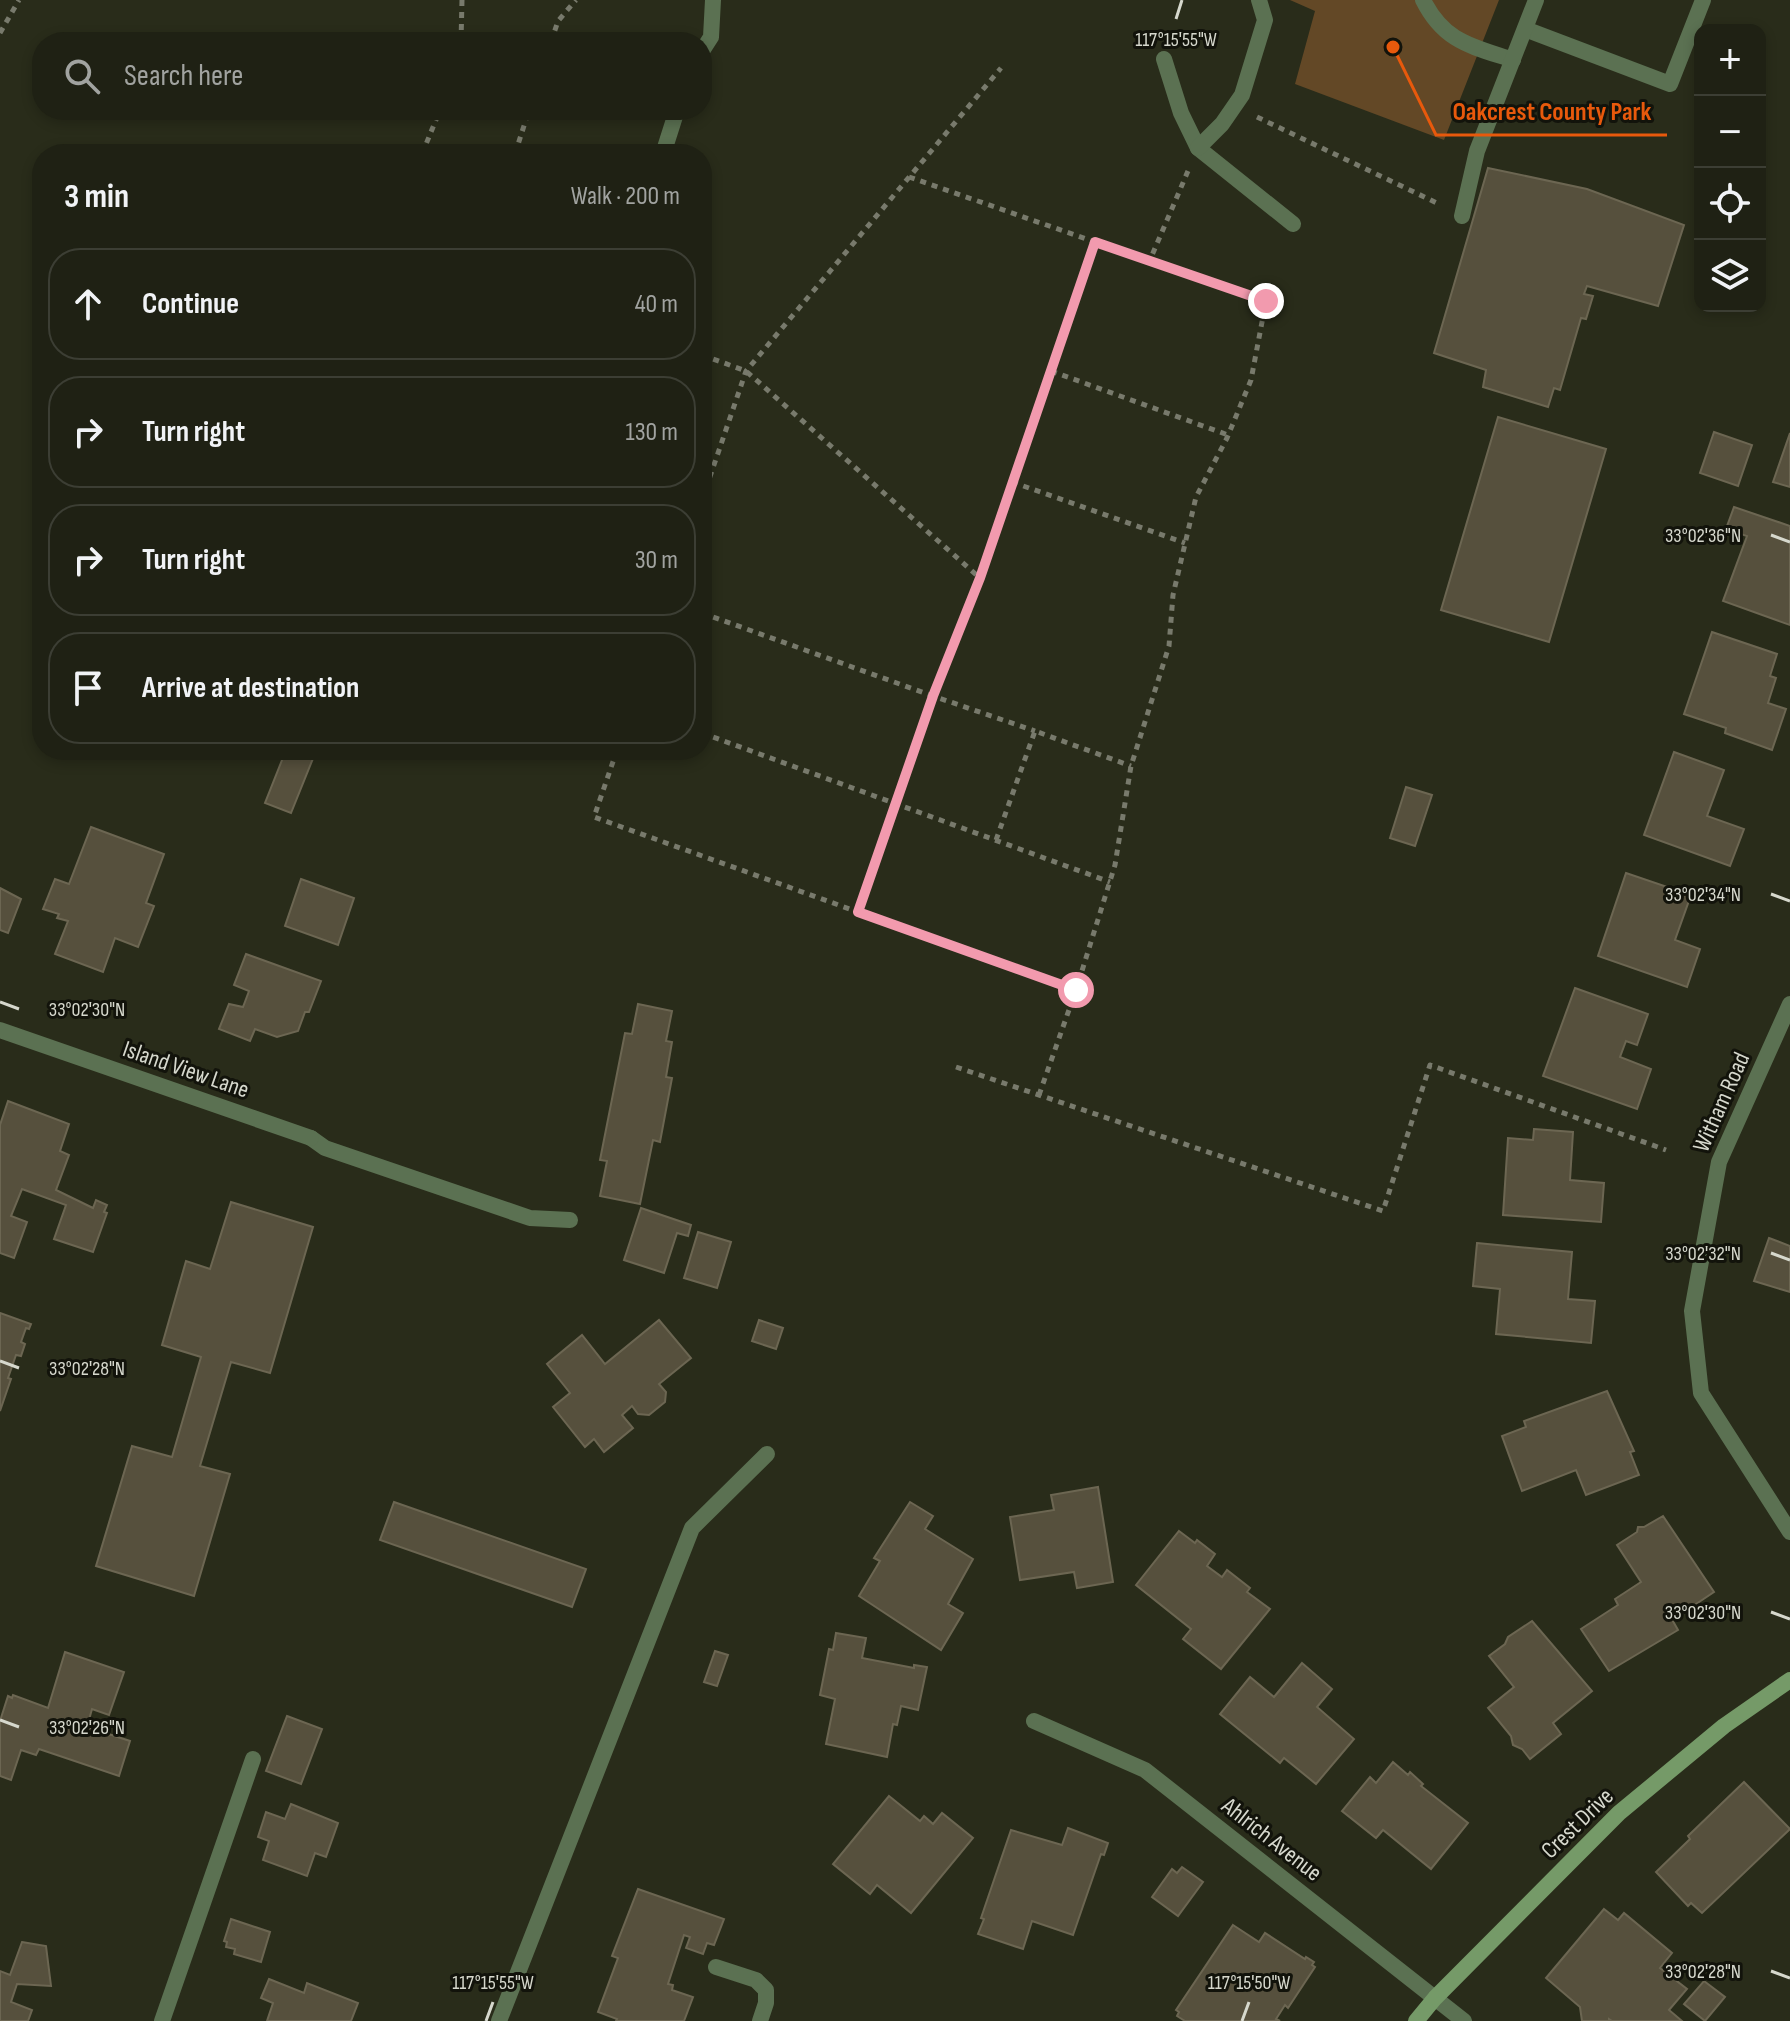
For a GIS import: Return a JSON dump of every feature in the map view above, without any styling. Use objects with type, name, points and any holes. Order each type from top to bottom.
[{"type":"street","points":[[711,32],[713,0]]},
{"type":"street","points":[[1198,148],[1222,124],[1242,95],[1265,20],[1259,0]]},
{"type":"street","points":[[1423,0],[1437,25],[1466,44],[1513,60]]},
{"type":"street","points":[[1462,216],[1477,151],[1536,0]]},
{"type":"street","points":[[1525,29],[1670,84],[1703,0]]},
{"type":"street","points":[[1164,59],[1181,113],[1198,148],[1293,224]]},
{"type":"street","points":[[666,144],[674,120]]},
{"type":"street","name":"Witham Road","points":[[1790,1004],[1719,1162],[1692,1311],[1701,1393],[1790,1532]]},
{"type":"street","name":"Island View Lane","points":[[0,1030],[311,1138],[325,1148],[530,1218],[570,1220]]},
{"type":"street","points":[[499,2021],[692,1528],[767,1454]]},
{"type":"street","name":"Crest Drive","points":[[1416,2021],[1435,1998],[1619,1813],[1724,1726],[1790,1680]]},
{"type":"street","name":"Ahlrich Avenue","points":[[1034,1721],[1145,1770],[1464,2021]]},
{"type":"street","points":[[162,2021],[253,1759]]},
{"type":"street","points":[[716,1967],[756,1980],[766,1990],[766,2003],[760,2021]]},
{"type":"path","points":[[0,33],[19,0]]},
{"type":"path","points":[[461,32],[462,0]]},
{"type":"path","points":[[554,32],[558,21],[576,0]]},
{"type":"path","points":[[712,471],[746,371],[1001,68]]},
{"type":"path","points":[[1234,107],[1462,216]]},
{"type":"path","points":[[426,144],[436,120]]},
{"type":"path","points":[[518,144],[526,120]]},
{"type":"path","points":[[1150,260],[1198,148]]},
{"type":"path","points":[[909,177],[1266,301],[1251,380],[1228,435],[1196,497],[1173,595],[1169,646],[1131,766],[1115,865],[1039,1095]]},
{"type":"path","points":[[858,912],[933,696],[980,578],[1095,242]]},
{"type":"path","points":[[712,359],[746,371],[980,578]]},
{"type":"path","points":[[1051,371],[1228,435]]},
{"type":"path","points":[[1012,482],[1185,543]]},
{"type":"path","points":[[712,617],[1131,766]]},
{"type":"path","points":[[996,840],[1035,731]]},
{"type":"path","points":[[712,737],[1110,882]]},
{"type":"path","points":[[614,760],[594,817],[1076,990]]},
{"type":"path","points":[[956,1067],[1383,1211],[1430,1065],[1666,1150]]},
{"type":"shaded area","points":[[1290,0],[1499,0],[1444,140],[1295,84],[1315,11]]},
{"type":"building","points":[[1488,168],[1587,189],[1684,225],[1658,306],[1587,286],[1584,294],[1593,296],[1586,319],[1581,318],[1560,390],[1554,388],[1548,407],[1483,387],[1486,370],[1434,353]]},
{"type":"building","points":[[1498,417],[1606,449],[1549,642],[1441,610]]},
{"type":"building","points":[[1714,432],[1752,445],[1738,486],[1700,473]]},
{"type":"building","points":[[1790,433],[1790,487],[1773,482]]},
{"type":"building","points":[[1734,507],[1790,526],[1790,625],[1723,601],[1747,536],[1726,529]]},
{"type":"building","points":[[1712,632],[1777,654],[1770,676],[1776,678],[1768,703],[1786,709],[1772,750],[1725,733],[1726,728],[1684,714]]},
{"type":"building","points":[[1674,752],[1724,770],[1707,816],[1744,829],[1730,866],[1644,835]]},
{"type":"building","points":[[282,760],[312,760],[291,813],[265,803]]},
{"type":"building","points":[[1406,787],[1432,795],[1415,846],[1390,838]]},
{"type":"building","points":[[91,827],[164,854],[146,903],[154,906],[138,947],[115,938],[103,972],[55,954],[68,921],[57,918],[59,914],[43,909],[55,879],[69,884]]},
{"type":"building","points":[[1626,873],[1691,895],[1675,940],[1700,949],[1687,987],[1598,956]]},
{"type":"building","points":[[301,879],[354,898],[338,945],[285,926]]},
{"type":"building","points":[[0,888],[21,899],[8,933],[0,930]]},
{"type":"building","points":[[246,954],[321,981],[298,1031],[277,1037],[255,1029],[250,1041],[219,1029],[229,1004],[243,1007],[249,991],[234,985]]},
{"type":"building","points":[[1575,988],[1648,1014],[1637,1045],[1626,1041],[1620,1057],[1651,1069],[1637,1109],[1543,1076]]},
{"type":"building","points":[[638,1004],[672,1011],[666,1041],[672,1042],[666,1077],[672,1078],[660,1142],[653,1140],[640,1204],[600,1196],[607,1161],[600,1160],[625,1033],[632,1034]]},
{"type":"building","points":[[8,1101],[69,1124],[60,1151],[69,1155],[56,1190],[93,1208],[96,1200],[107,1205],[93,1252],[54,1239],[66,1205],[22,1189],[11,1216],[27,1222],[14,1258],[0,1253],[0,1125]]},
{"type":"building","points":[[1534,1129],[1573,1132],[1570,1180],[1604,1183],[1601,1222],[1503,1215],[1508,1138],[1533,1140]]},
{"type":"building","points":[[231,1202],[313,1227],[270,1373],[231,1362],[200,1466],[230,1474],[194,1596],[96,1566],[132,1446],[172,1457],[201,1357],[162,1345],[186,1261],[210,1269]]},
{"type":"building","points":[[641,1208],[691,1225],[688,1236],[677,1233],[664,1273],[624,1260]]},
{"type":"building","points":[[698,1232],[731,1242],[717,1288],[684,1278]]},
{"type":"building","points":[[1769,1238],[1790,1246],[1790,1292],[1754,1281]]},
{"type":"building","points":[[1477,1243],[1572,1252],[1568,1299],[1595,1301],[1591,1343],[1496,1334],[1500,1289],[1473,1286]]},
{"type":"building","points":[[0,1313],[31,1324],[29,1329],[26,1328],[21,1342],[25,1344],[21,1356],[16,1355],[0,1411]]},
{"type":"building","points":[[659,1320],[691,1358],[659,1384],[666,1392],[665,1402],[649,1415],[638,1414],[632,1406],[622,1415],[633,1428],[604,1452],[594,1439],[585,1447],[553,1407],[570,1393],[547,1364],[582,1335],[605,1364]]},
{"type":"building","points":[[759,1320],[783,1328],[776,1349],[752,1341]]},
{"type":"building","points":[[1607,1391],[1634,1451],[1630,1452],[1639,1475],[1586,1495],[1576,1470],[1522,1491],[1502,1436],[1526,1427],[1524,1421]]},
{"type":"building","points":[[1098,1487],[1113,1582],[1077,1588],[1074,1572],[1020,1580],[1010,1517],[1054,1510],[1051,1495]]},
{"type":"building","points":[[394,1502],[586,1569],[572,1607],[380,1540]]},
{"type":"building","points":[[910,1502],[933,1516],[925,1529],[973,1559],[948,1604],[963,1613],[941,1650],[859,1596],[880,1561],[874,1558]]},
{"type":"building","points":[[1663,1516],[1714,1592],[1675,1618],[1670,1616],[1678,1630],[1609,1671],[1581,1629],[1618,1605],[1615,1599],[1641,1582],[1617,1545],[1637,1532],[1638,1527],[1644,1527]]},
{"type":"building","points":[[1179,1531],[1215,1554],[1207,1566],[1222,1577],[1227,1570],[1250,1588],[1247,1592],[1270,1609],[1221,1669],[1183,1639],[1191,1629],[1136,1585]]},
{"type":"building","points":[[1532,1621],[1592,1691],[1553,1723],[1561,1734],[1530,1759],[1522,1749],[1513,1745],[1511,1736],[1488,1708],[1514,1687],[1489,1656],[1505,1644],[1508,1637]]},
{"type":"building","points":[[836,1633],[866,1638],[862,1658],[914,1668],[914,1665],[927,1667],[918,1710],[901,1706],[897,1725],[893,1724],[887,1757],[826,1744],[835,1699],[820,1695],[829,1649],[833,1650]]},
{"type":"building","points":[[715,1651],[728,1655],[717,1686],[704,1682]]},
{"type":"building","points":[[65,1652],[124,1672],[109,1715],[92,1709],[87,1727],[130,1741],[119,1776],[39,1749],[36,1755],[21,1750],[11,1780],[0,1776],[0,1721],[8,1696],[48,1708]]},
{"type":"building","points":[[1302,1663],[1332,1689],[1317,1707],[1354,1739],[1316,1784],[1284,1758],[1280,1763],[1220,1714],[1250,1677],[1274,1697]]},
{"type":"building","points":[[287,1716],[322,1729],[301,1784],[266,1771]]},
{"type":"building","points":[[1393,1762],[1408,1775],[1410,1772],[1423,1784],[1421,1786],[1468,1823],[1431,1869],[1383,1830],[1376,1838],[1342,1811],[1370,1777],[1376,1783]]},
{"type":"building","points":[[1744,1782],[1790,1829],[1702,1913],[1691,1903],[1688,1906],[1656,1872]]},
{"type":"building","points":[[889,1796],[920,1821],[924,1816],[933,1824],[942,1813],[973,1838],[911,1913],[877,1885],[870,1894],[833,1864]]},
{"type":"building","points":[[291,1804],[338,1823],[326,1857],[315,1853],[307,1876],[263,1860],[269,1841],[258,1837],[266,1812],[285,1819]]},
{"type":"building","points":[[1068,1828],[1108,1843],[1104,1855],[1101,1854],[1073,1935],[1032,1921],[1023,1949],[978,1934],[1011,1830],[1062,1845]]},
{"type":"building","points":[[1182,1867],[1203,1882],[1178,1916],[1152,1897],[1172,1869],[1177,1873]]},
{"type":"building","points":[[638,1889],[724,1919],[714,1945],[707,1943],[703,1954],[686,1948],[690,1937],[684,1935],[668,1984],[673,1985],[672,1990],[693,1997],[684,2021],[616,2021],[598,2012],[618,1958],[612,1956]]},
{"type":"building","points":[[1604,1909],[1618,1920],[1624,1913],[1672,1953],[1660,1968],[1687,1989],[1669,2010],[1682,2021],[1582,2021],[1580,2007],[1546,1978]]},
{"type":"building","points":[[231,1919],[270,1932],[261,1962],[234,1954],[235,1949],[226,1947],[227,1942],[224,1941]]},
{"type":"building","points":[[1233,1925],[1259,1942],[1265,1933],[1314,1962],[1312,1965],[1315,1967],[1288,2008],[1285,2005],[1276,2019],[1280,2021],[1185,2021],[1177,2016],[1179,2012],[1176,2010]]},
{"type":"building","points":[[22,1942],[46,1946],[51,1986],[17,1984],[11,2002],[32,2010],[28,2021],[0,2021],[0,1971],[10,1975]]},
{"type":"building","points":[[269,1979],[304,1993],[307,1983],[358,2003],[351,2021],[267,2021],[273,2003],[261,1998]]},
{"type":"building","points":[[1704,1981],[1725,1997],[1705,2021],[1684,2004]]},
{"type":"place","name":"Oakcrest County Park","points":[[1393,47]]},
{"type":"route","points":[[1076,990],[858,912],[933,696],[980,578],[1095,242],[1266,301]]}]
